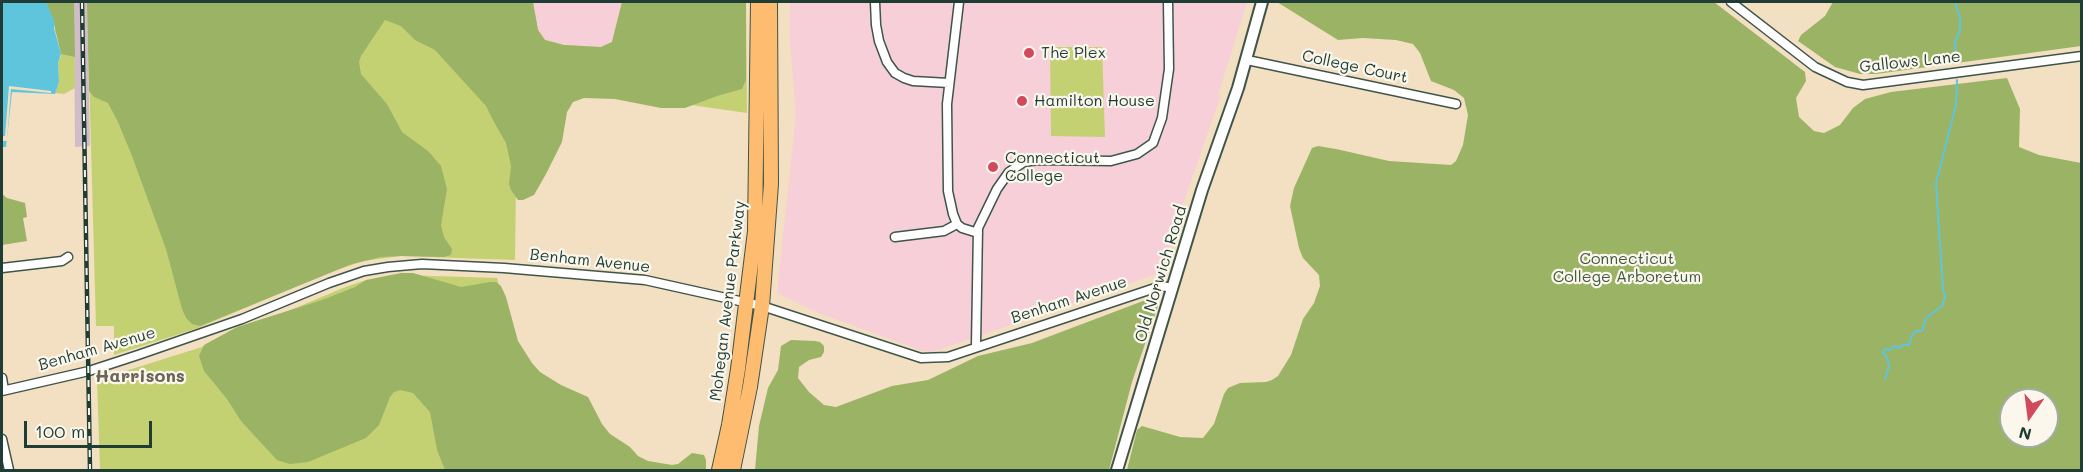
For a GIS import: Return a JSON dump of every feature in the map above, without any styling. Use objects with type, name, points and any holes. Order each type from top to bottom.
[{"type":"highway","points":[[758,2],[764,134]]},
{"type":"highway","points":[[764,134],[770,2]]},
{"type":"highway","name":"Mohegan Avenue Parkway","points":[[719,471],[731,414],[747,302],[764,134]]},
{"type":"highway","name":"Mohegan Avenue Parkway","points":[[733,471],[750,387],[762,306],[771,184],[764,134]]},
{"type":"street","points":[[875,2],[879,42],[887,62],[895,73],[914,81],[949,83]]},
{"type":"street","points":[[959,2],[949,83],[947,174],[950,203],[957,224],[978,233]]},
{"type":"street","points":[[976,346],[979,225],[997,189],[1009,172],[1020,164],[1038,160],[1111,160],[1137,154],[1150,146],[1155,140],[1162,118],[1170,62],[1168,2]]},
{"type":"street","name":"Old Norwich Road","points":[[1117,471],[1202,190],[1239,88],[1262,2]]},
{"type":"street","name":"Gallows Lane","points":[[1731,2],[1815,67],[1847,82],[1863,85],[2082,56]]},
{"type":"street","name":"College Court","points":[[1247,60],[1456,104]]},
{"type":"street","points":[[895,237],[945,231],[957,224]]},
{"type":"street","points":[[2,267],[57,261],[68,257]]},
{"type":"street","name":"Benham Avenue","points":[[3,390],[89,370],[138,355],[242,319],[364,271],[422,264],[635,279],[762,306],[921,358],[948,357],[1161,286],[1173,288]]},
{"type":"street","points":[[2,378],[3,390]]},
{"type":"street","points":[[2,439],[9,471]]},
{"type":"shaded area","points":[[74,2],[87,2],[90,146],[75,147]]},
{"type":"shaded area","points":[[533,2],[622,2],[612,42],[601,47],[564,45],[545,40],[538,30]]},
{"type":"shaded area","name":"Connecticut College","points":[[790,2],[1247,2],[1218,95],[1221,95],[1178,218],[1162,272],[933,352],[920,350],[816,312],[777,293],[796,115],[790,40]]},
{"type":"green space","points":[[46,2],[74,2],[75,88],[64,94],[55,93],[59,82],[58,63],[61,48],[55,23]]},
{"type":"green space","points":[[46,2],[74,2],[75,57],[61,54]]},
{"type":"green space","points":[[87,2],[533,2],[538,30],[545,40],[564,45],[601,47],[612,42],[622,2],[746,2],[747,113],[523,81],[516,187],[515,260],[401,256],[364,261],[335,270],[198,328],[114,355],[114,326],[96,326]]},
{"type":"green space","points":[[87,2],[533,2],[538,30],[545,40],[564,45],[601,47],[612,42],[622,2],[746,2],[746,80],[742,89],[685,108],[661,108],[615,99],[584,98],[573,102],[567,112],[562,142],[546,174],[534,195],[518,200],[509,184],[511,166],[506,143],[486,106],[435,50],[415,40],[401,26],[385,20],[361,56],[359,62],[361,74],[387,104],[402,132],[428,151],[441,166],[447,189],[441,225],[444,237],[452,249],[451,255],[381,257],[352,264],[200,326],[192,324],[182,309],[166,249],[118,122],[108,103],[94,97],[89,91]]},
{"type":"green space","name":"Connecticut College Arboretum","points":[[1277,2],[1714,2],[1805,72],[1806,81],[1796,98],[1799,117],[1814,131],[1824,133],[1840,125],[1853,108],[1865,99],[1891,92],[2007,78],[2020,109],[2019,147],[2039,155],[2081,163],[2081,470],[1127,470],[1137,430],[1142,426],[1180,437],[1203,438],[1214,424],[1228,388],[1240,383],[1272,380],[1278,376],[1291,355],[1303,319],[1314,303],[1320,286],[1319,275],[1303,258],[1299,248],[1290,206],[1294,188],[1312,148],[1318,146],[1336,149],[1389,161],[1451,165],[1456,161],[1463,145],[1468,115],[1464,98],[1454,90],[1431,81],[1420,53],[1413,44],[1396,40],[1363,38],[1338,40]]},
{"type":"green space","points":[[1833,2],[2081,2],[2081,46],[1876,74],[1860,74],[1835,67],[1798,41],[1801,35],[1825,16]]},
{"type":"green space","points":[[1050,47],[1102,47],[1105,137],[1051,136]]},
{"type":"green space","points":[[2,194],[7,198],[25,203],[27,217],[23,218],[27,241],[2,245]]},
{"type":"green space","points":[[413,273],[461,287],[496,282],[501,286],[506,297],[518,341],[540,372],[561,385],[588,397],[610,434],[630,447],[638,456],[648,461],[672,465],[678,464],[692,453],[704,455],[706,470],[445,470],[437,450],[430,412],[413,393],[400,390],[394,392],[390,397],[379,425],[366,438],[308,462],[290,464],[277,460],[241,421],[227,399],[204,371],[199,356],[204,345],[237,327],[322,300],[355,287],[366,280]]},
{"type":"green space","points":[[402,275],[497,278],[509,323],[536,470],[100,470],[97,380],[205,346],[363,281]]},
{"type":"green space","points":[[1156,300],[1158,306],[1132,382],[1109,470],[755,470],[759,426],[768,388],[778,370],[781,346],[791,340],[815,341],[824,346],[821,357],[809,360],[799,367],[798,378],[824,405],[836,407],[892,386],[928,380],[978,356],[1032,343],[1143,301]]},
{"type":"water","points":[[2,2],[46,2],[55,23],[54,28],[61,54],[58,63],[59,82],[55,94],[12,92],[6,147],[2,147]]},
{"type":"pier","points":[[9,86],[51,91],[51,93],[11,89],[7,141],[2,141],[2,136],[5,136]]},
{"type":"waterway","points":[[1956,2],[1960,30],[1955,42],[1956,57]]},
{"type":"waterway","points":[[1885,379],[1889,366],[1887,357],[1883,353],[1884,349],[1890,350],[1894,346],[1899,348],[1909,345],[1912,335],[1916,331],[1922,331],[1926,318],[1942,306],[1945,297],[1936,183],[1956,105],[1957,80]]},
{"type":"railway","points":[[82,2],[90,470]]},
{"type":"place","name":"The Plex","points":[[1029,53]]},
{"type":"place","name":"Hamilton House","points":[[1022,101]]},
{"type":"place","name":"Connecticut College","points":[[993,167]]},
{"type":"district","name":"Harrisons","points":[[140,376]]}]
